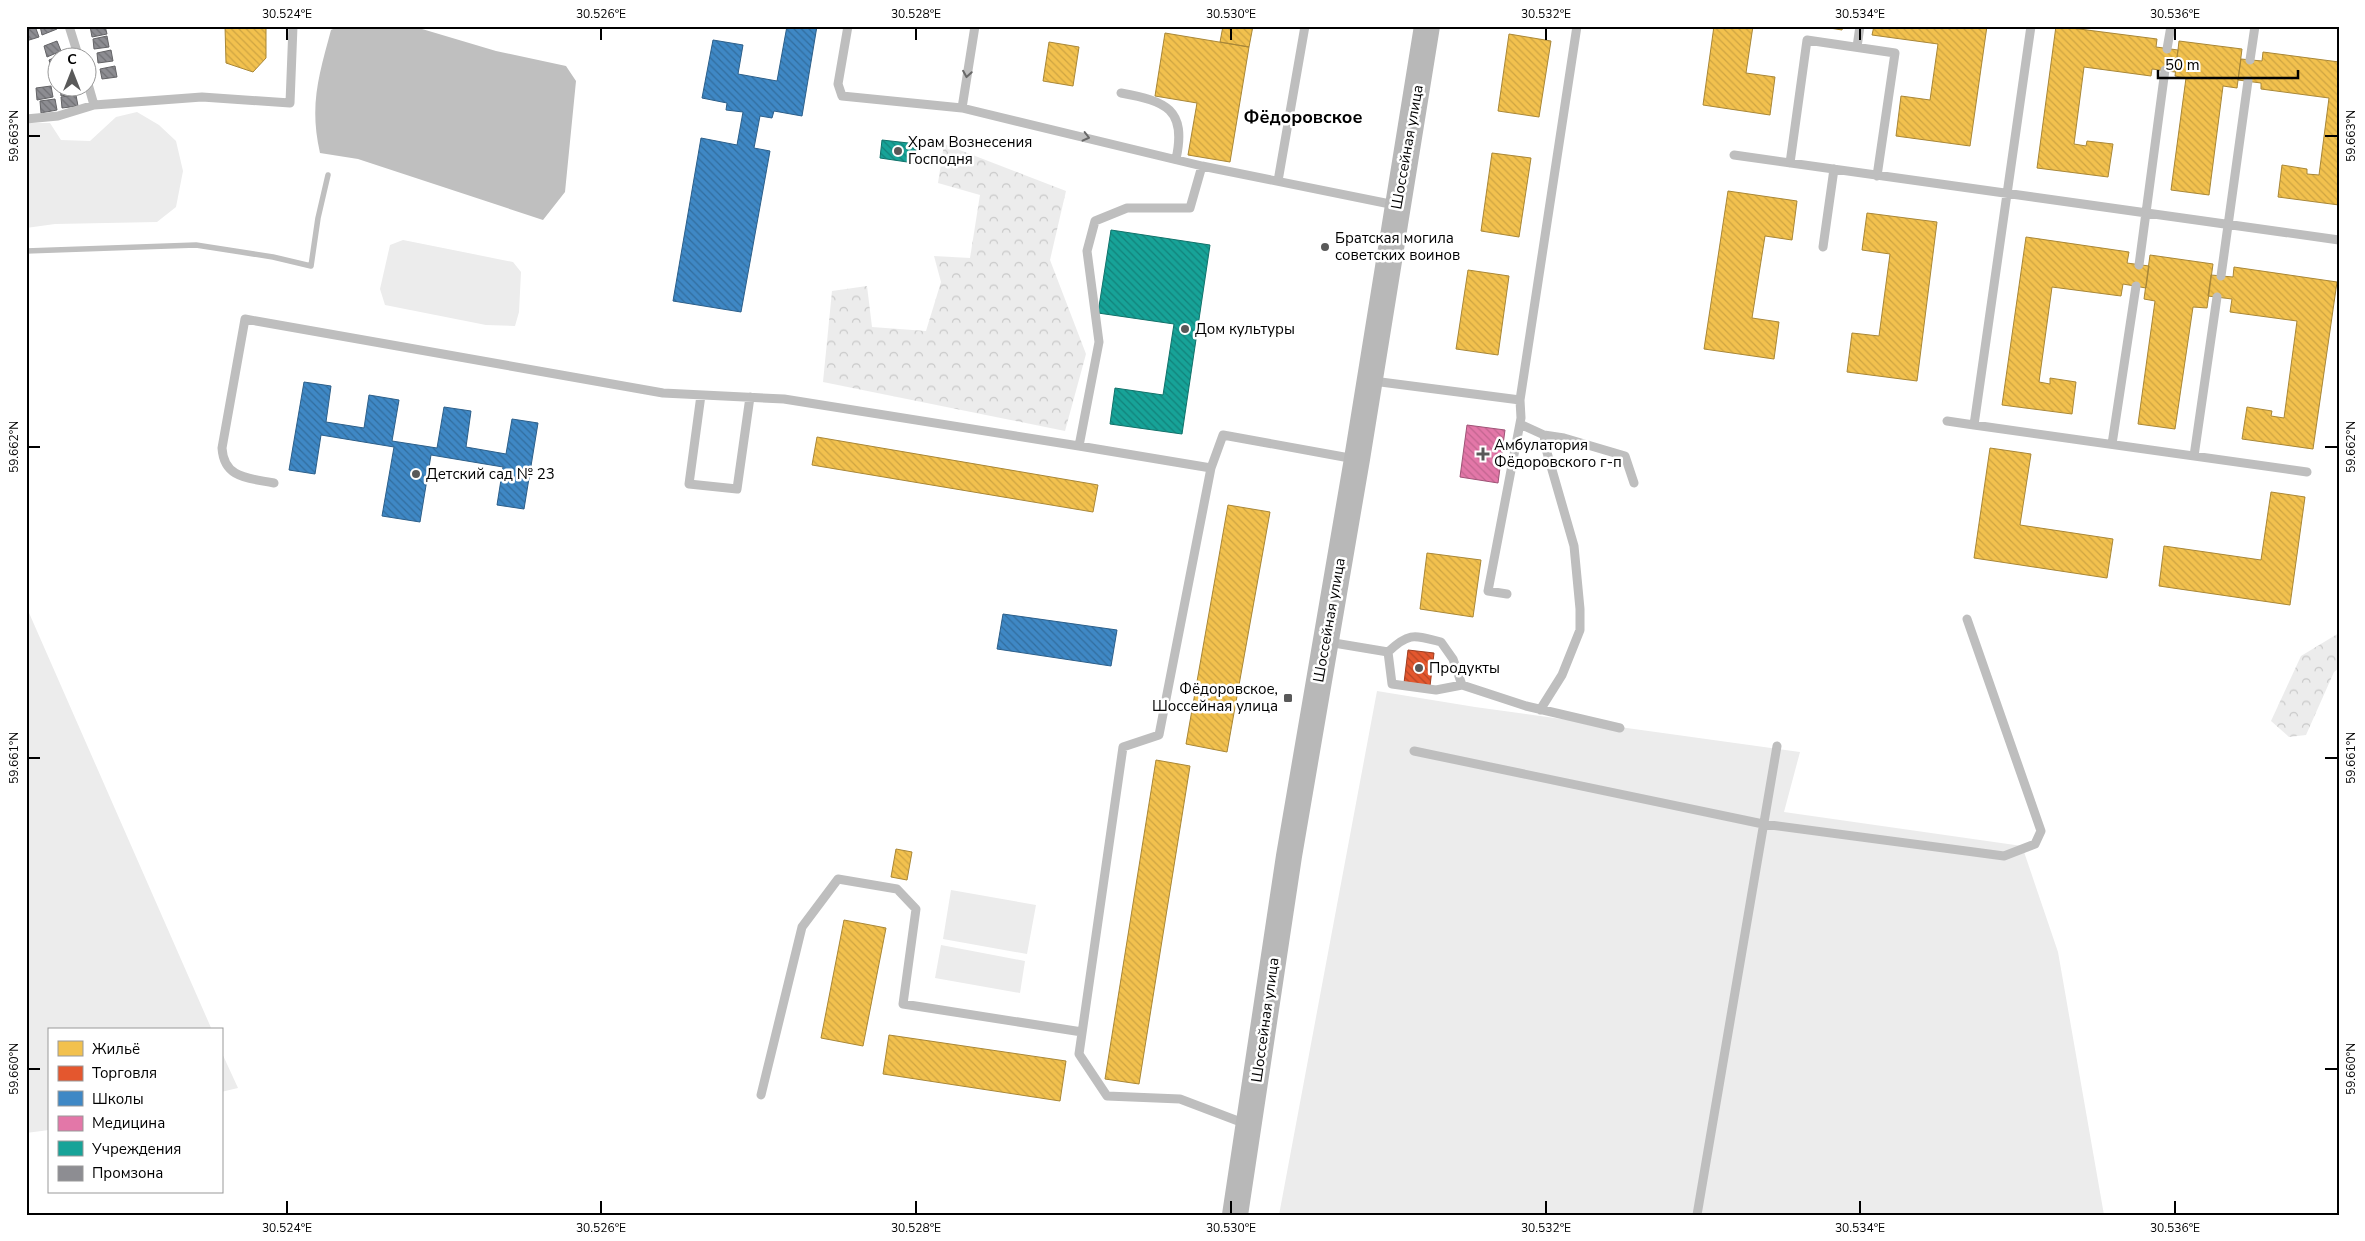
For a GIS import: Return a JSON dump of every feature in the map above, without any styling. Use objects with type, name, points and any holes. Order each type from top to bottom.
[{"type":"main road","name":"Шоссейная улица","points":[[1235,1215],[1289,856],[1358,459],[1427,26]]},
{"type":"lane","points":[[68,26],[76,48]]},
{"type":"lane","points":[[26,119],[58,116],[94,105],[202,97],[290,104],[293,26]]},
{"type":"lane","points":[[848,26],[838,84],[842,96],[962,108],[1202,166],[1397,206]]},
{"type":"lane","points":[[962,108],[976,26]]},
{"type":"lane","points":[[1278,181],[1305,26]]},
{"type":"lane","points":[[1507,594],[1488,590],[1520,424],[1520,400],[1577,26]]},
{"type":"lane","points":[[1857,48],[1860,26]]},
{"type":"lane","points":[[1974,425],[2031,26]]},
{"type":"lane","points":[[2167,49],[2170,26]]},
{"type":"lane","points":[[2250,60],[2255,26]]},
{"type":"lane","points":[[1790,162],[1807,40],[1895,53],[1877,176]]},
{"type":"lane","points":[[2139,265],[2165,70]]},
{"type":"lane","points":[[2220,276],[2248,81]]},
{"type":"lane","points":[[1121,94],[1149,98],[1166,106],[1177,119],[1181,137],[1176,159]]},
{"type":"lane","points":[[92,98],[94,105]]},
{"type":"lane","points":[[1734,155],[2339,240]]},
{"type":"lane","points":[[1079,446],[1099,342],[1087,251],[1095,221],[1127,208],[1190,208],[1202,166]]},
{"type":"lane","points":[[1823,247],[1834,169]]},
{"type":"lane","points":[[2112,444],[2136,286]]},
{"type":"lane","points":[[2194,456],[2217,297]]},
{"type":"lane","points":[[274,483],[244,477],[230,470],[223,460],[222,448],[245,319],[663,393],[784,399],[1211,468]]},
{"type":"lane","points":[[1370,381],[1520,400]]},
{"type":"lane","points":[[701,395],[689,484],[737,489],[750,397]]},
{"type":"lane","points":[[1947,421],[2307,472]]},
{"type":"lane","points":[[1520,424],[1544,435],[1564,438],[1625,456],[1634,483]]},
{"type":"lane","points":[[1249,1125],[1180,1099],[1107,1096],[1079,1054],[1123,747],[1159,736],[1211,468],[1223,435],[1358,459]]},
{"type":"lane","points":[[1540,710],[1562,675],[1580,630],[1574,546],[1546,449],[1544,435]]},
{"type":"lane","points":[[1414,751],[1763,824],[2004,856],[2035,844],[2041,831],[1967,619]]},
{"type":"lane","points":[[1388,652],[1402,639],[1417,636],[1442,642],[1453,659],[1462,685]]},
{"type":"lane","points":[[1325,642],[1388,652]]},
{"type":"lane","points":[[1388,652],[1392,684],[1436,690],[1462,685],[1540,710],[1620,728]]},
{"type":"lane","points":[[1697,1215],[1777,746]]},
{"type":"lane","points":[[761,1095],[802,927],[838,880],[897,889],[916,909],[903,1004],[1082,1032]]},
{"type":"green space","points":[[137,112],[159,125],[176,141],[183,171],[176,207],[157,222],[55,224],[26,228],[26,123],[50,123],[61,140],[90,141],[116,117]]},
{"type":"green space","points":[[944,144],[1066,191],[1050,260],[1086,354],[1065,431],[823,382],[832,291],[867,286],[872,327],[926,331],[941,282],[934,256],[970,258],[980,195],[938,183]]},
{"type":"green space","points":[[403,240],[513,262],[521,272],[519,312],[515,326],[486,325],[385,305],[380,289],[390,245]]},
{"type":"green space","points":[[26,606],[211,1028],[48,1028],[48,1130],[26,1133]]},
{"type":"green space","points":[[2339,633],[2339,668],[2334,672],[2306,735],[2289,737],[2271,721],[2301,656]]},
{"type":"green space","points":[[1377,691],[1475,707],[1800,752],[1784,812],[2022,846],[2058,952],[2104,1215],[1279,1215]]},
{"type":"green space","points":[[951,890],[1036,905],[1027,954],[943,939]]},
{"type":"green space","points":[[941,945],[1025,961],[1020,993],[935,978]]},
{"type":"green space","points":[[222,1053],[238,1088],[222,1092]]},
{"type":"shaded area","points":[[339,26],[412,26],[496,51],[566,66],[576,81],[565,192],[543,220],[358,159],[320,153],[315,120],[319,76],[331,30]]},
{"type":"building: Жильё","points":[[225,26],[266,26],[266,58],[253,72],[226,63]]},
{"type":"building: Жильё","points":[[1223,26],[1253,26],[1249,47],[1220,42]]},
{"type":"building: Жильё","points":[[1714,26],[1753,26],[1746,73],[1775,77],[1770,115],[1703,105]]},
{"type":"building: Жильё","points":[[1818,26],[1843,26],[1842,30]]},
{"type":"building: Жильё","points":[[1874,26],[1987,26],[1970,146],[1896,136],[1901,96],[1930,100],[1938,44],[1872,35]]},
{"type":"building: Жильё","points":[[2056,26],[2157,39],[2156,47],[2178,50],[2175,72],[2152,69],[2151,76],[2084,67],[2074,144],[2086,146],[2087,141],[2113,144],[2108,177],[2037,168]]},
{"type":"building: Жильё","points":[[1165,33],[1249,47],[1230,162],[1188,155],[1197,103],[1155,96]]},
{"type":"building: Жильё","points":[[1509,34],[1551,41],[1539,117],[1498,111]]},
{"type":"building: Жильё","points":[[2179,41],[2242,49],[2237,88],[2223,86],[2209,195],[2171,190],[2186,78],[2175,76]]},
{"type":"building: Жильё","points":[[1049,42],[1079,47],[1073,86],[1043,81]]},
{"type":"building: Жильё","points":[[2263,52],[2339,62],[2339,205],[2278,197],[2282,165],[2307,169],[2307,174],[2319,175],[2329,98],[2261,89],[2261,83],[2238,80],[2241,59],[2262,61]]},
{"type":"building: Жильё","points":[[1492,153],[1531,158],[1519,237],[1481,231]]},
{"type":"building: Жильё","points":[[1728,191],[1797,201],[1792,240],[1765,236],[1752,318],[1779,322],[1774,359],[1704,349]]},
{"type":"building: Жильё","points":[[1867,213],[1937,222],[1917,381],[1847,372],[1852,333],[1879,336],[1890,254],[1862,250]]},
{"type":"building: Жильё","points":[[2026,237],[2129,252],[2127,263],[2149,266],[2146,288],[2123,284],[2121,296],[2052,287],[2039,382],[2050,384],[2050,378],[2076,382],[2072,414],[2002,405]]},
{"type":"building: Жильё","points":[[2150,255],[2213,264],[2207,308],[2193,307],[2175,429],[2138,424],[2155,301],[2144,299]]},
{"type":"building: Жильё","points":[[2234,267],[2337,282],[2313,449],[2242,439],[2247,407],[2272,411],[2271,416],[2284,418],[2297,321],[2230,312],[2232,299],[2208,296],[2211,275],[2233,277]]},
{"type":"building: Жильё","points":[[1468,270],[1509,276],[1498,355],[1456,349]]},
{"type":"building: Жильё","points":[[817,437],[1098,485],[1093,512],[812,465]]},
{"type":"building: Жильё","points":[[1990,448],[2031,454],[2020,525],[2113,539],[2107,578],[1974,558]]},
{"type":"building: Жильё","points":[[2271,492],[2305,497],[2290,605],[2159,586],[2164,546],[2261,560]]},
{"type":"building: Жильё","points":[[1228,505],[1270,512],[1227,752],[1186,744]]},
{"type":"building: Жильё","points":[[1427,553],[1481,560],[1473,617],[1420,609]]},
{"type":"building: Жильё","points":[[1156,760],[1190,766],[1139,1084],[1105,1079]]},
{"type":"building: Жильё","points":[[896,849],[912,852],[907,880],[891,877]]},
{"type":"building: Жильё","points":[[844,920],[886,928],[863,1046],[821,1038]]},
{"type":"building: Жильё","points":[[889,1035],[1066,1061],[1060,1101],[883,1074]]},
{"type":"building: Торговля","name":"Продукты","points":[[1408,650],[1434,653],[1430,686],[1404,683]]},
{"type":"building: Школы","points":[[787,26],[817,26],[802,116],[774,111],[772,118],[760,116],[754,148],[770,151],[741,312],[673,301],[701,138],[737,145],[743,112],[726,110],[727,103],[702,98],[713,40],[743,45],[738,74],[777,81]]},
{"type":"building: Школы","points":[[304,382],[331,386],[326,422],[364,428],[369,395],[399,400],[392,441],[437,448],[444,407],[471,411],[466,447],[506,454],[512,419],[538,423],[524,509],[497,505],[503,467],[431,455],[420,522],[382,516],[394,447],[321,435],[315,474],[289,470]]},
{"type":"building: Школы","points":[[1003,614],[1117,630],[1111,666],[997,649]]},
{"type":"building: Медицина","name":"Амбулатория Фёдоровского г-п","points":[[1467,425],[1505,430],[1498,483],[1460,477]]},
{"type":"building: Учреждения","points":[[882,140],[917,144],[914,163],[880,158]]},
{"type":"building: Учреждения","name":"Дом культуры","points":[[1111,230],[1210,245],[1182,434],[1110,424],[1115,388],[1163,395],[1174,324],[1098,313]]},
{"type":"building: Промзона","points":[[35,26],[39,37],[26,41],[26,29]]},
{"type":"building: Промзона","points":[[40,26],[56,26],[57,29],[42,35]]},
{"type":"building: Промзона","points":[[90,26],[105,26],[107,34],[92,37]]},
{"type":"building: Промзона","points":[[107,36],[109,47],[94,48],[93,39]]},
{"type":"building: Промзона","points":[[57,41],[60,48],[48,48],[47,57],[44,46]]},
{"type":"building: Промзона","points":[[111,50],[113,61],[98,63],[98,53]]},
{"type":"building: Промзона","points":[[115,66],[117,77],[102,79],[100,69]]},
{"type":"building: Промзона","points":[[48,86],[48,98],[37,100],[36,88]]},
{"type":"building: Промзона","points":[[61,98],[77,98],[78,106],[62,108]]},
{"type":"building: Промзона","points":[[55,99],[57,110],[41,113],[40,101]]},
{"type":"waterway","points":[[26,251],[196,245],[273,257],[311,266],[318,218],[328,175]]},
{"type":"place","name":"Храм Вознесения Господня","points":[[898,151]]},
{"type":"place","name":"Братская могила советских воинов","points":[[1325,247]]},
{"type":"place","name":"Дом культуры","points":[[1185,329]]},
{"type":"place","name":"Амбулатория Фёдоровского г-п","points":[[1483,454]]},
{"type":"place","name":"Детский сад № 23","points":[[416,474]]},
{"type":"place","name":"Продукты","points":[[1419,668]]},
{"type":"place","name":"Фёдоровское, Шоссейная улица","points":[[1288,698]]},
{"type":"district","name":"Фёдоровское","points":[[1303,117]]}]
